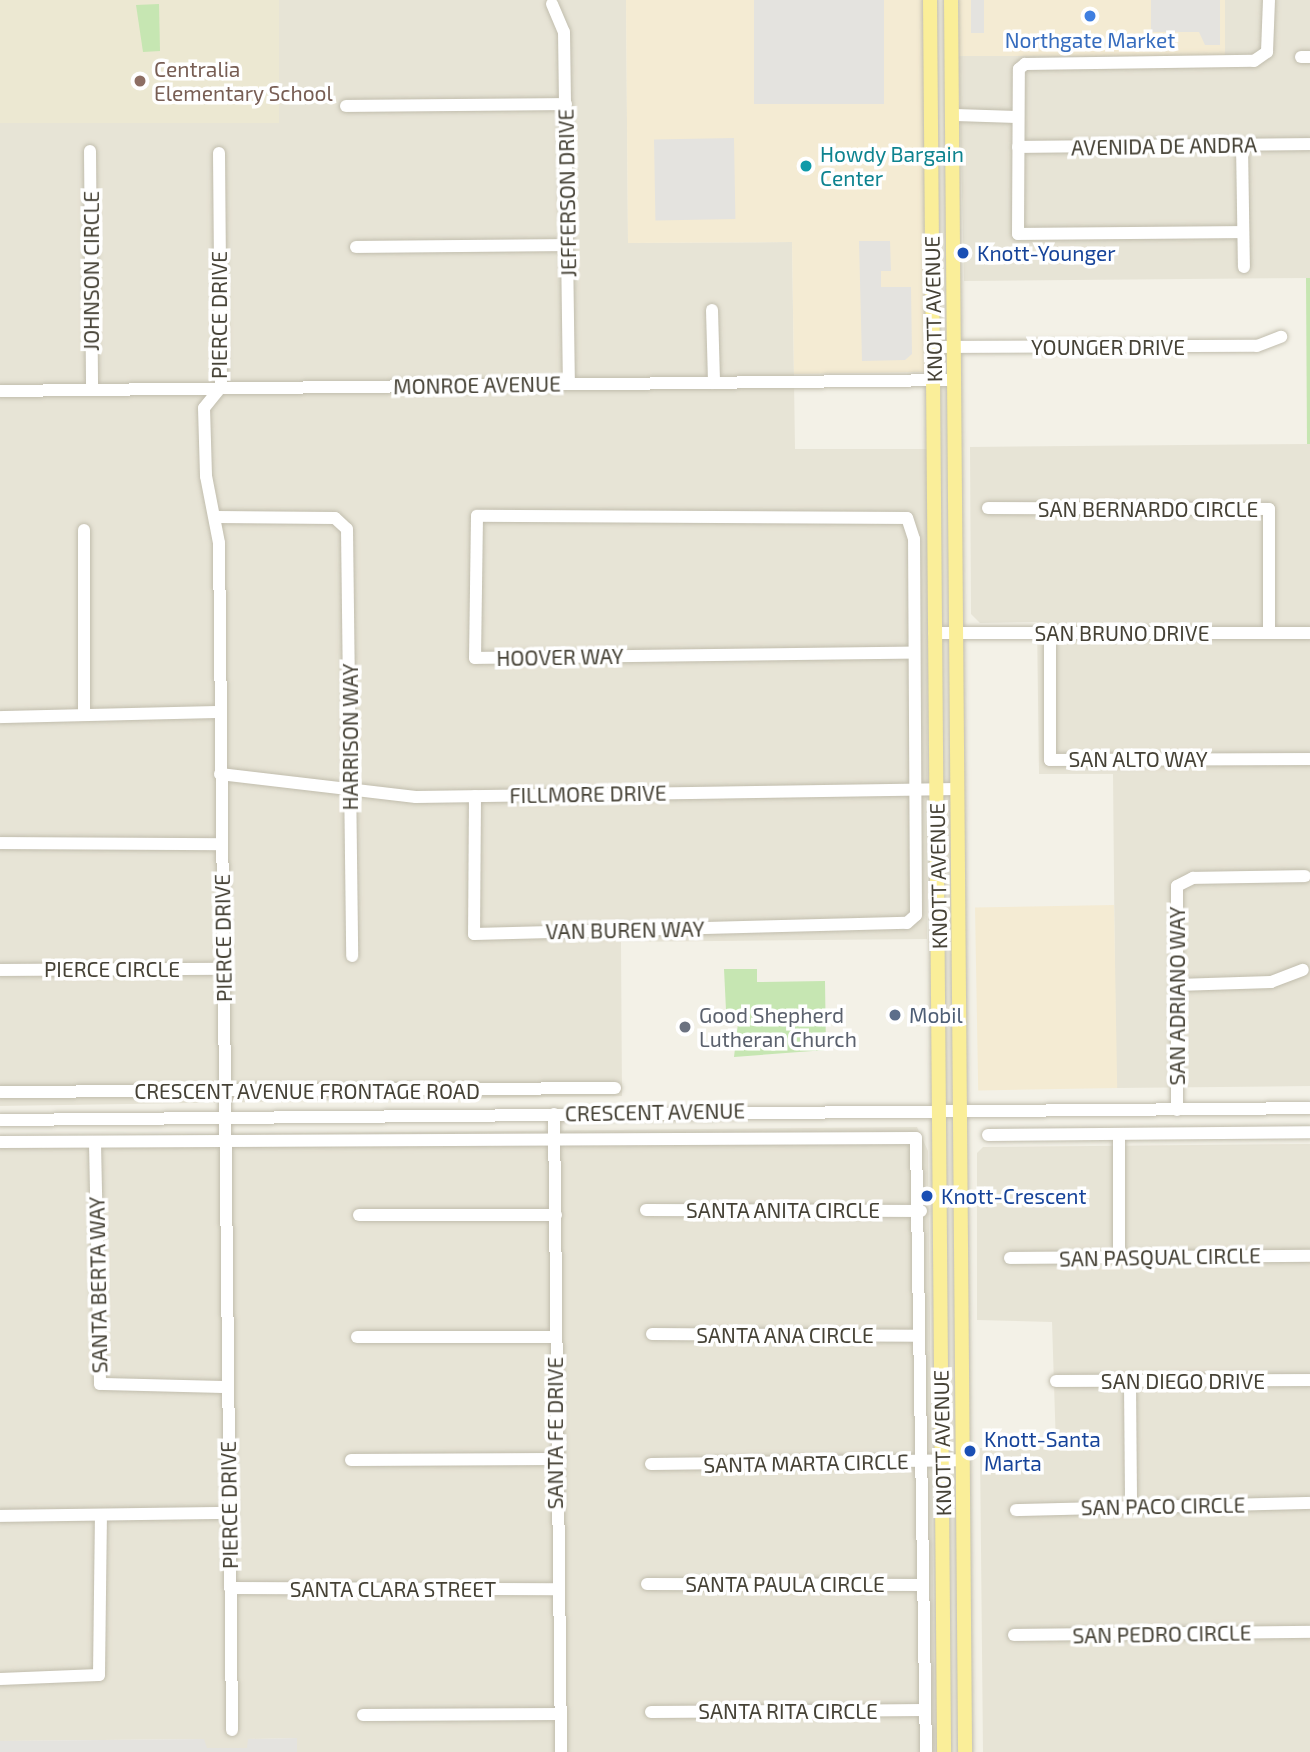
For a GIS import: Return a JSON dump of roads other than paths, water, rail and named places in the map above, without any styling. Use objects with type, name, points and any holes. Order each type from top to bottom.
[{"type":"main road","name":"KNOTT AVENUE","points":[[930,0],[934,634],[943,1107],[944,1752]]},
{"type":"main road","name":"KNOTT AVENUE","points":[[951,0],[954,115],[957,789],[964,1107],[962,1460],[965,1752]]},
{"type":"main road","points":[[932,115],[954,115]]},
{"type":"main road","points":[[939,916],[960,916]]},
{"type":"street","points":[[1243,232],[1018,234],[1021,66],[1254,61],[1267,52],[1269,0]]},
{"type":"street","name":"JEFFERSON DRIVE","points":[[552,4],[564,32],[569,384]]},
{"type":"street","points":[[346,106],[566,104]]},
{"type":"street","points":[[954,115],[1018,117]]},
{"type":"street","name":"AVENIDA DE ANDRA","points":[[1018,148],[1310,144]]},
{"type":"street","points":[[1242,145],[1244,267]]},
{"type":"street","name":"JOHNSON CIRCLE","points":[[90,151],[92,390]]},
{"type":"street","name":"PIERCE DRIVE","points":[[219,153],[220,387],[204,408],[206,476],[216,517],[221,712],[223,1116],[232,1730]]},
{"type":"street","points":[[356,247],[567,245]]},
{"type":"street","points":[[712,310],[715,383]]},
{"type":"street","name":"YOUNGER DRIVE","points":[[933,347],[1257,346],[1281,337]]},
{"type":"street","name":"MONROE AVENUE","points":[[0,391],[954,380]]},
{"type":"street","name":"SAN BERNARDO CIRCLE","points":[[988,508],[1269,509],[1269,633]]},
{"type":"street","name":"HOOVER WAY","points":[[898,514],[912,524],[915,539],[913,653],[475,658],[477,516],[898,514]]},
{"type":"street","name":"HARRISON WAY","points":[[216,517],[342,517],[348,534],[352,956]]},
{"type":"street","points":[[83,715],[84,530]]},
{"type":"street","name":"SAN ALTO WAY","points":[[1050,633],[1050,760],[1310,759]]},
{"type":"street","name":"SAN BRUNO DRIVE","points":[[934,634],[1310,633]]},
{"type":"street","points":[[913,653],[916,789]]},
{"type":"street","points":[[0,717],[221,712]]},
{"type":"street","name":"FILLMORE DRIVE","points":[[220,774],[350,787],[416,797],[957,789]]},
{"type":"street","name":"VAN BUREN WAY","points":[[475,796],[474,934],[912,921],[916,789]]},
{"type":"street","points":[[0,843],[222,844]]},
{"type":"street","name":"SAN ADRIANO WAY","points":[[1177,1110],[1177,886],[1193,878],[1305,876]]},
{"type":"street","name":"PIERCE CIRCLE","points":[[0,970],[223,969]]},
{"type":"street","points":[[1177,985],[1271,982],[1303,970]]},
{"type":"street","name":"CRESCENT AVENUE FRONTAGE ROAD","points":[[0,1092],[615,1088]]},
{"type":"street","name":"CRESCENT AVENUE","points":[[0,1120],[943,1107],[1177,1110],[1310,1108]]},
{"type":"street","name":"SANTA FE DRIVE","points":[[554,1114],[554,1460],[561,1752]]},
{"type":"street","points":[[988,1135],[1310,1132]]},
{"type":"street","points":[[1119,1134],[1119,1257]]},
{"type":"street","name":"CRESCENT AVENUE","points":[[0,1142],[916,1138],[920,1211]]},
{"type":"street","name":"SANTA BERTA WAY","points":[[95,1143],[100,1384],[227,1387]]},
{"type":"street","name":"SANTA ANITA CIRCLE","points":[[646,1210],[920,1211]]},
{"type":"street","points":[[920,1211],[919,1336],[926,1752]]},
{"type":"street","points":[[359,1214],[556,1215]]},
{"type":"street","name":"SAN PASQUAL CIRCLE","points":[[1010,1258],[1310,1255]]},
{"type":"street","name":"SANTA ANA CIRCLE","points":[[652,1334],[919,1336]]},
{"type":"street","points":[[357,1337],[555,1337]]},
{"type":"street","name":"SAN DIEGO DRIVE","points":[[1056,1381],[1130,1383],[1310,1380]]},
{"type":"street","points":[[1130,1383],[1131,1506]]},
{"type":"street","points":[[351,1460],[554,1460]]},
{"type":"street","name":"SANTA MARTA CIRCLE","points":[[651,1464],[962,1460]]},
{"type":"street","name":"SAN PACO CIRCLE","points":[[1016,1510],[1310,1503]]},
{"type":"street","points":[[0,1516],[228,1513]]},
{"type":"street","points":[[0,1679],[99,1675],[101,1515]]},
{"type":"street","name":"SANTA PAULA CIRCLE","points":[[647,1584],[923,1585]]},
{"type":"street","name":"SANTA CLARA STREET","points":[[230,1588],[557,1589]]},
{"type":"street","name":"SAN PEDRO CIRCLE","points":[[1014,1635],[1310,1632]]},
{"type":"street","name":"SANTA RITA CIRCLE","points":[[651,1712],[925,1710]]},
{"type":"street","points":[[363,1714],[561,1714]]},
{"type":"place","name":"Northgate Market","points":[[1090,16]]},
{"type":"place","name":"Centralia Elementary School","points":[[140,81]]},
{"type":"place","name":"Howdy Bargain Center","points":[[806,166]]},
{"type":"place","name":"Knott-Younger","points":[[963,253]]},
{"type":"place","name":"Mobil","points":[[895,1015]]},
{"type":"place","name":"Good Shepherd Lutheran Church","points":[[685,1027]]},
{"type":"place","name":"Knott-Crescent","points":[[927,1196]]},
{"type":"place","name":"Knott-Santa Marta","points":[[970,1451]]}]
